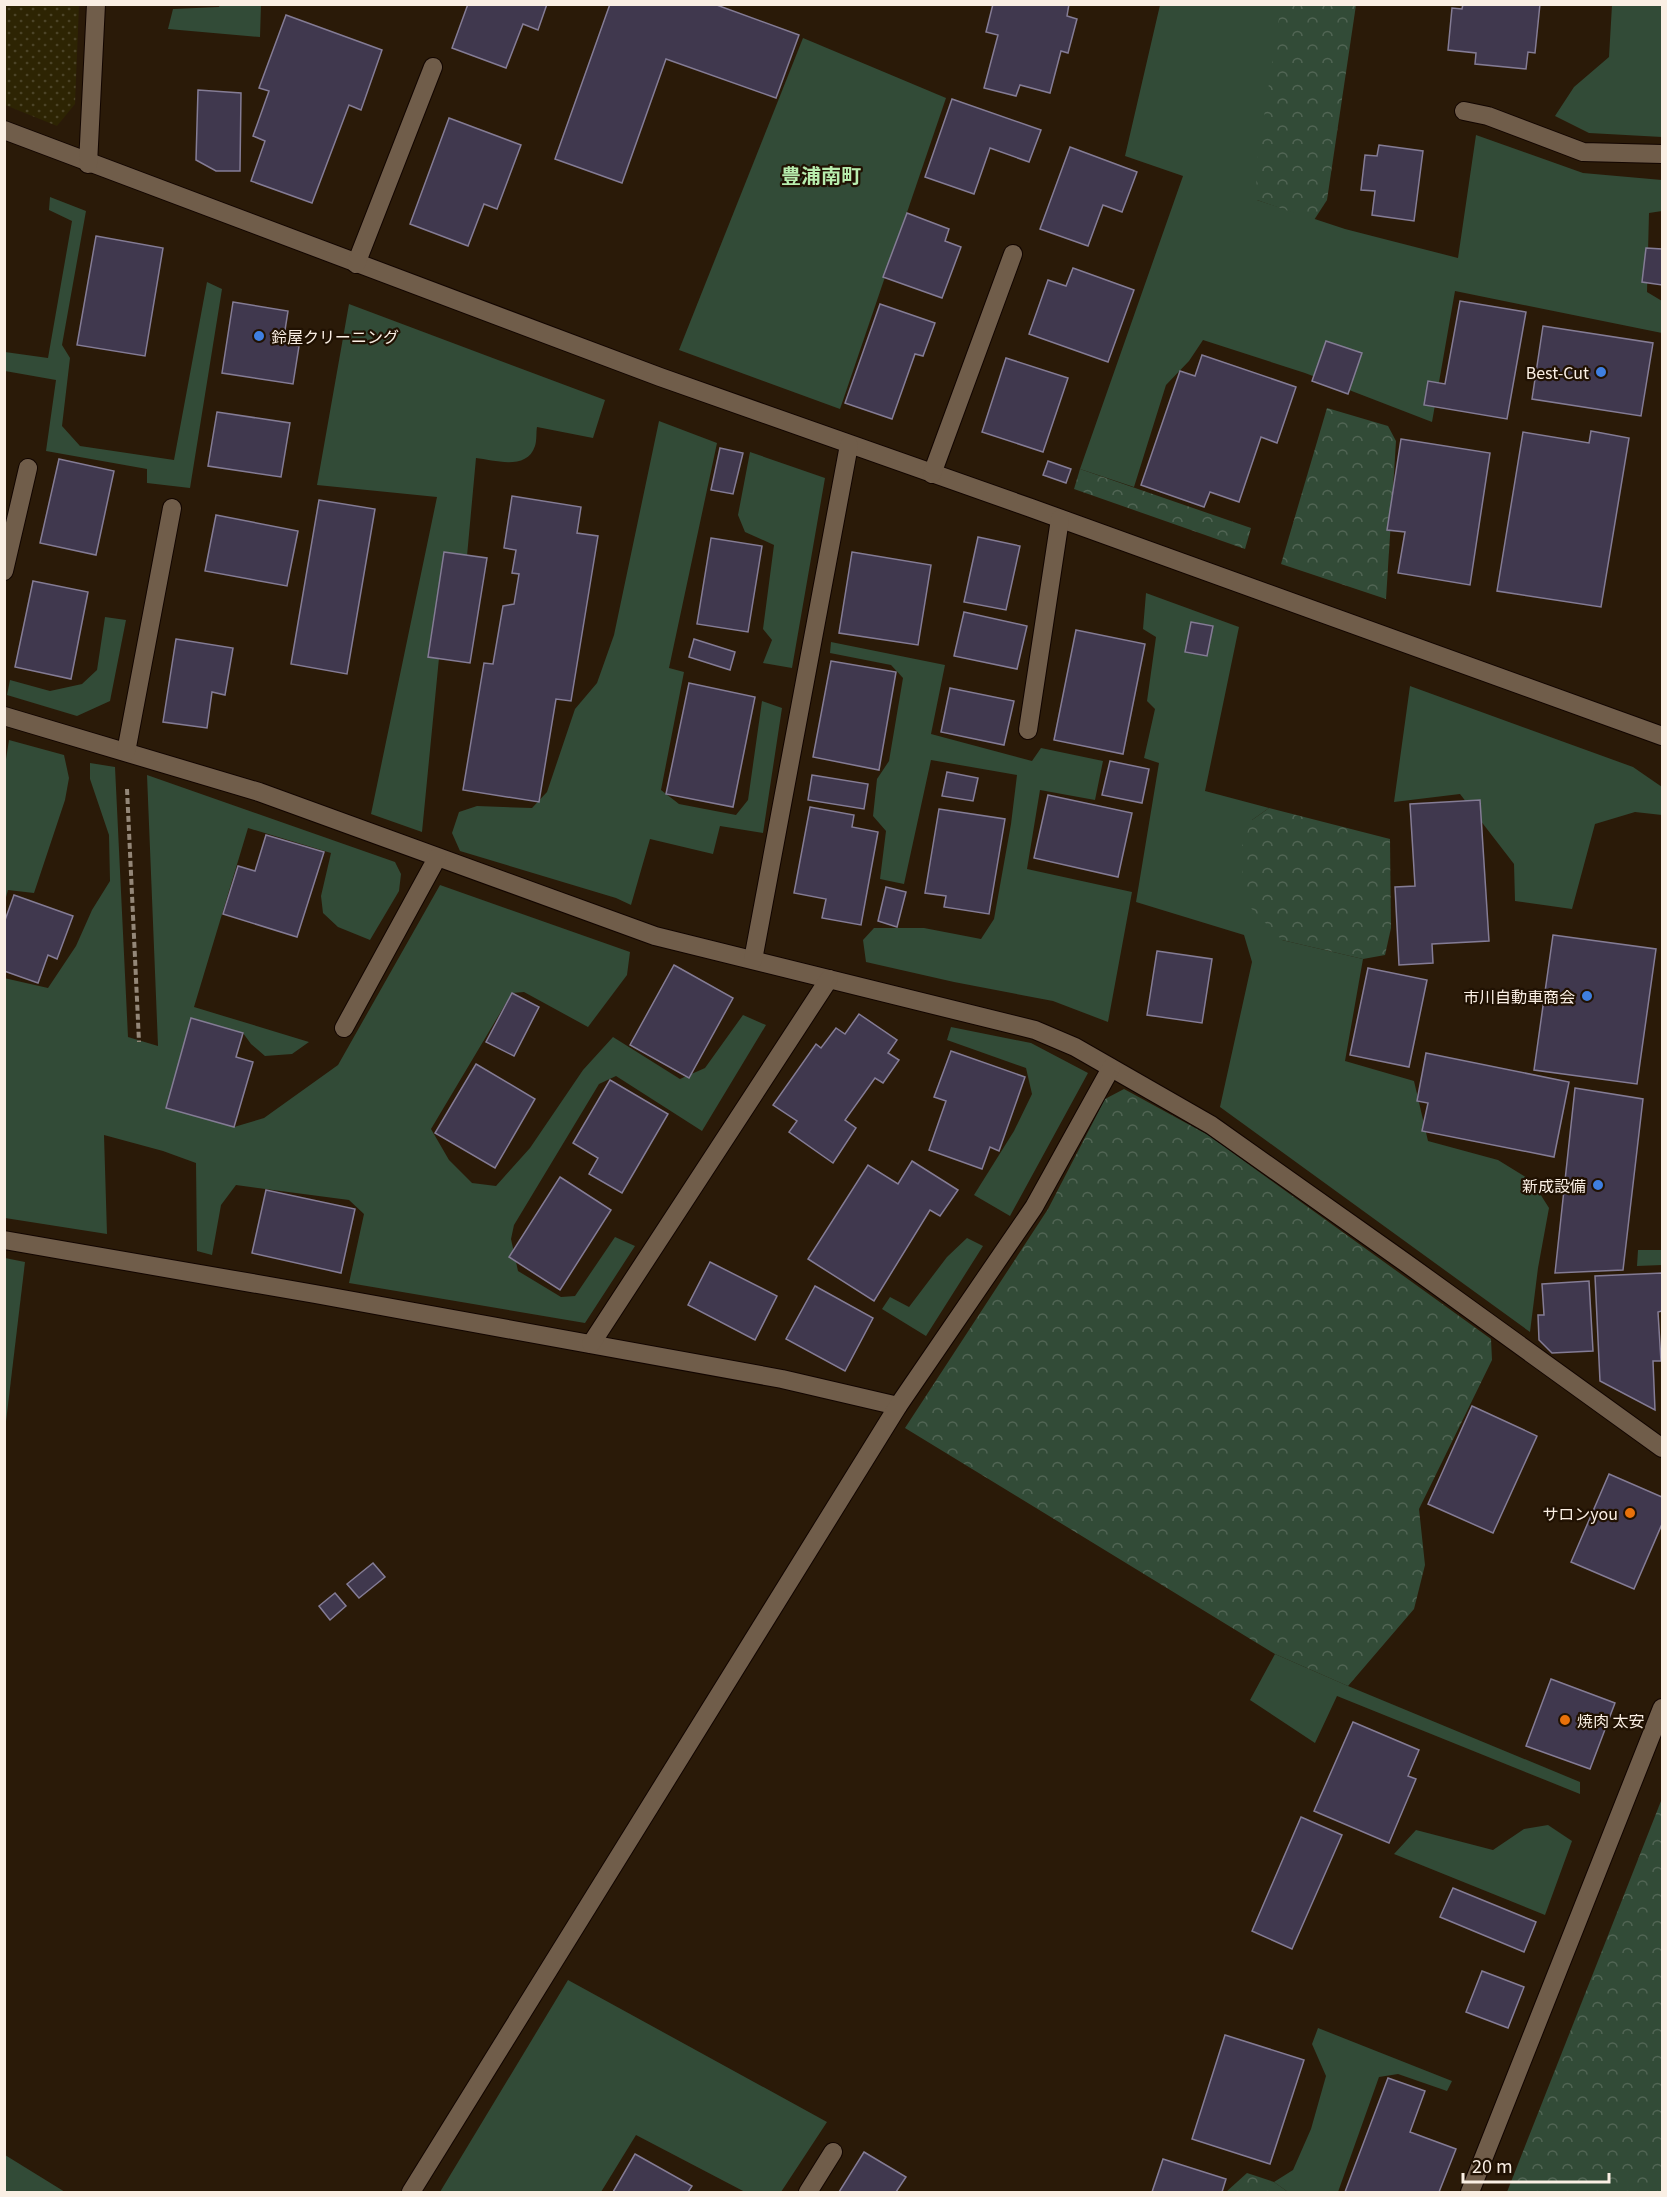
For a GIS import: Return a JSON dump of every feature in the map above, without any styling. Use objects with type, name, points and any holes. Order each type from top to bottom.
[{"type":"street","points":[[88,164],[96,4]]},
{"type":"street","points":[[356,264],[433,67]]},
{"type":"street","points":[[1464,111],[1488,116],[1583,152],[1662,154]]},
{"type":"street","points":[[4,130],[88,164],[660,377],[1662,736]]},
{"type":"street","points":[[932,474],[1013,254]]},
{"type":"street","points":[[753,960],[849,445]]},
{"type":"street","points":[[4,571],[28,468]]},
{"type":"street","points":[[126,752],[172,508]]},
{"type":"street","points":[[1028,730],[1060,519]]},
{"type":"street","points":[[4,716],[259,792],[655,936],[1035,1030],[1075,1047],[1211,1125],[1662,1448]]},
{"type":"street","points":[[344,1028],[437,858]]},
{"type":"street","points":[[591,1344],[829,979]]},
{"type":"street","points":[[411,2193],[898,1406],[1034,1207],[1111,1068]]},
{"type":"street","points":[[4,1240],[782,1379],[898,1406]]},
{"type":"street","points":[[1470,2193],[1662,1708]]},
{"type":"street","points":[[808,2193],[833,2152]]},
{"type":"path","points":[[126,752],[139,1042]]},
{"type":"green space","points":[[220,5],[261,5],[260,37],[168,29],[173,9],[219,7]]},
{"type":"green space","points":[[1160,5],[1283,5],[1257,200],[1345,229],[1458,258],[1476,135],[1583,173],[1662,180],[1662,211],[1649,213],[1647,292],[1662,301],[1662,333],[1455,291],[1432,422],[1305,373],[1203,340],[1189,361],[1166,385],[1134,487],[1080,469],[1183,176],[1125,156]]},
{"type":"green space","points":[[1281,5],[1356,5],[1327,200],[1314,220],[1257,200],[1256,169]]},
{"type":"green space","points":[[1612,5],[1662,5],[1662,137],[1589,133],[1555,116],[1574,87],[1609,57]]},
{"type":"green space","points":[[803,38],[946,98],[840,409],[679,350]]},
{"type":"green space","points":[[50,197],[86,211],[62,345],[70,358],[62,426],[80,446],[174,460],[207,282],[222,289],[190,488],[147,483],[147,469],[46,451],[56,380],[5,371],[5,352],[48,358],[72,221],[49,210]]},
{"type":"green space","points":[[349,304],[605,400],[593,438],[537,427],[535,446],[525,459],[500,462],[476,458],[467,556],[444,552],[428,656],[439,658],[422,832],[371,814],[437,497],[317,485]]},
{"type":"green space","points":[[1327,408],[1388,426],[1396,441],[1386,599],[1281,564]]},
{"type":"green space","points":[[659,421],[717,443],[669,668],[684,672],[661,790],[679,804],[736,815],[748,800],[762,701],[782,708],[763,833],[720,826],[713,854],[650,839],[631,905],[616,898],[460,851],[452,833],[459,812],[477,806],[532,808],[547,792],[575,709],[597,683],[614,635]]},
{"type":"green space","points":[[750,452],[825,478],[792,668],[763,663],[772,640],[763,629],[774,545],[745,532],[738,515]]},
{"type":"green space","points":[[1080,469],[1251,528],[1245,549],[1074,489]]},
{"type":"green space","points":[[1146,593],[1239,627],[1205,791],[1269,808],[1252,820],[1282,940],[1363,959],[1345,1061],[1414,1081],[1428,1141],[1498,1160],[1532,1181],[1549,1208],[1530,1332],[1220,1107],[1252,962],[1244,935],[1136,902],[1159,763],[1144,758],[1155,709],[1147,701],[1156,637],[1143,629]]},
{"type":"green space","points":[[105,617],[126,620],[110,701],[77,716],[7,695],[10,680],[50,691],[82,684],[97,670]]},
{"type":"green space","points":[[831,642],[945,665],[931,734],[1032,761],[1041,748],[1103,761],[1095,800],[1040,790],[1027,869],[1132,892],[1108,1022],[1053,1001],[866,962],[863,940],[874,928],[924,928],[981,939],[994,919],[1011,824],[1017,775],[931,760],[904,884],[880,879],[886,831],[873,816],[877,779],[889,761],[903,678],[891,665],[830,653]]},
{"type":"green space","points":[[1410,686],[1633,767],[1662,787],[1662,815],[1635,812],[1595,824],[1572,909],[1515,901],[1514,864],[1460,794],[1394,802]]},
{"type":"green space","points":[[9,740],[64,755],[69,778],[65,800],[34,893],[8,890],[5,901],[4,772]]},
{"type":"green space","points":[[90,763],[115,767],[128,1037],[158,1046],[147,775],[395,862],[401,874],[399,891],[370,940],[338,927],[323,913],[321,896],[331,853],[248,828],[194,1007],[309,1042],[292,1054],[265,1056],[251,1044],[243,1033],[191,1018],[167,1108],[234,1127],[264,1118],[338,1065],[440,885],[630,952],[627,975],[588,1027],[524,992],[512,993],[431,1129],[449,1160],[472,1183],[496,1186],[530,1148],[583,1070],[613,1037],[680,1079],[705,1068],[743,1015],[766,1025],[702,1131],[616,1076],[599,1084],[514,1225],[511,1239],[518,1271],[561,1297],[575,1296],[615,1237],[635,1246],[585,1323],[349,1283],[364,1214],[349,1200],[236,1185],[221,1205],[212,1255],[197,1251],[196,1163],[163,1151],[104,1135],[107,1234],[5,1218],[4,978],[48,988],[76,946],[92,910],[110,881],[109,835],[90,779]]},
{"type":"green space","points":[[1269,808],[1390,839],[1391,928],[1385,955],[1363,959],[1282,940],[1246,903],[1240,851],[1252,820]]},
{"type":"green space","points":[[951,1027],[1031,1043],[1088,1073],[1010,1216],[974,1195],[1014,1131],[1032,1094],[1026,1068],[947,1040]]},
{"type":"green space","points":[[1124,1089],[1208,1135],[1491,1339],[1492,1360],[1419,1509],[1425,1565],[1414,1609],[1348,1686],[1275,1654],[905,1428],[1048,1209],[1105,1099]]},
{"type":"green space","points":[[967,1238],[983,1246],[926,1336],[882,1309],[890,1297],[909,1307],[947,1257]]},
{"type":"green space","points":[[1638,1250],[1662,1250],[1662,1265],[1637,1266]]},
{"type":"green space","points":[[4,1258],[25,1262],[5,1430]]},
{"type":"green space","points":[[1275,1654],[1580,1782],[1580,1794],[1337,1696],[1315,1743],[1250,1700]]},
{"type":"green space","points":[[1661,1801],[1662,2192],[1507,2192]]},
{"type":"green space","points":[[1548,1825],[1572,1841],[1545,1915],[1394,1854],[1416,1830],[1493,1850],[1524,1829]]},
{"type":"green space","points":[[568,1980],[827,2122],[781,2192],[745,2192],[636,2135],[601,2192],[440,2192]]},
{"type":"green space","points":[[1318,2028],[1452,2081],[1447,2091],[1398,2074],[1379,2077],[1338,2192],[1288,2192],[1274,2182],[1293,2170],[1311,2129],[1326,2076],[1312,2044]]},
{"type":"green space","points":[[5,2155],[65,2192],[5,2192]]},
{"type":"green space","points":[[1247,2173],[1274,2182],[1288,2192],[1226,2192]]},
{"type":"sand","points":[[4,5],[79,5],[75,104],[57,126],[5,105]]},
{"type":"building","points":[[468,4],[547,4],[538,30],[523,24],[506,68],[452,48]]},
{"type":"building","points":[[610,4],[714,4],[799,35],[776,98],[666,59],[622,183],[555,159]]},
{"type":"building","points":[[993,4],[1069,4],[1067,16],[1077,19],[1068,53],[1061,51],[1050,93],[1020,85],[1016,96],[984,88],[998,35],[986,32]]},
{"type":"building","points":[[1463,4],[1540,4],[1535,53],[1528,52],[1526,69],[1475,64],[1476,53],[1448,50],[1452,8],[1462,9]]},
{"type":"building","points":[[286,15],[382,50],[361,110],[349,105],[312,203],[251,181],[265,141],[253,136],[269,91],[259,88]]},
{"type":"building","points":[[198,90],[241,93],[240,171],[216,171],[196,160]]},
{"type":"building","points":[[952,99],[1041,130],[1029,162],[990,148],[974,194],[925,177]]},
{"type":"building","points":[[449,118],[521,145],[497,209],[484,204],[468,246],[410,224]]},
{"type":"building","points":[[1379,145],[1423,151],[1414,221],[1372,215],[1375,191],[1361,190],[1365,155],[1377,156]]},
{"type":"building","points":[[1070,147],[1137,172],[1122,212],[1103,205],[1088,246],[1040,229]]},
{"type":"building","points":[[907,213],[949,229],[945,241],[961,247],[942,298],[883,277]]},
{"type":"building","points":[[96,236],[163,248],[145,356],[77,345]]},
{"type":"building","points":[[1646,248],[1662,249],[1662,285],[1642,282]]},
{"type":"building","points":[[1073,268],[1134,290],[1108,362],[1029,334],[1048,280],[1066,286]]},
{"type":"building","points":[[1460,301],[1526,312],[1507,419],[1424,405],[1428,381],[1445,384]]},
{"type":"building","points":[[233,302],[288,311],[283,343],[299,346],[293,384],[222,373]]},
{"type":"building","points":[[880,304],[935,323],[923,356],[915,354],[892,419],[845,403]]},
{"type":"building","points":[[1543,326],[1653,343],[1641,416],[1532,399]]},
{"type":"building","points":[[1326,341],[1362,353],[1348,394],[1312,381]]},
{"type":"building","points":[[1202,355],[1296,387],[1277,443],[1261,437],[1239,502],[1210,492],[1204,507],[1141,485],[1180,371],[1195,376]]},
{"type":"building","points":[[1006,358],[1068,378],[1043,452],[982,432]]},
{"type":"building","points":[[217,412],[290,423],[281,477],[208,466]]},
{"type":"building","points":[[1591,431],[1629,438],[1601,607],[1497,591],[1523,432],[1589,443]]},
{"type":"building","points":[[1401,439],[1490,453],[1470,585],[1398,573],[1405,532],[1387,530]]},
{"type":"building","points":[[720,448],[743,453],[733,494],[711,490]]},
{"type":"building","points":[[59,459],[114,471],[96,555],[40,543]]},
{"type":"building","points":[[1048,461],[1071,469],[1066,483],[1043,475]]},
{"type":"building","points":[[512,496],[581,507],[577,533],[598,536],[571,701],[556,699],[539,802],[463,790],[484,663],[493,664],[503,606],[514,604],[519,574],[512,573],[516,550],[504,548]]},
{"type":"building","points":[[319,500],[375,509],[347,674],[291,664]]},
{"type":"building","points":[[216,515],[298,531],[287,586],[205,571]]},
{"type":"building","points":[[978,537],[1020,546],[1006,610],[964,602]]},
{"type":"building","points":[[711,538],[762,546],[748,632],[697,624]]},
{"type":"building","points":[[444,552],[487,558],[470,663],[428,657]]},
{"type":"building","points":[[852,552],[931,565],[918,645],[839,633]]},
{"type":"building","points":[[33,581],[88,592],[71,679],[15,667]]},
{"type":"building","points":[[964,612],[1027,626],[1017,669],[954,656]]},
{"type":"building","points":[[1191,622],[1213,626],[1207,656],[1185,652]]},
{"type":"building","points":[[1076,630],[1145,644],[1123,754],[1054,740]]},
{"type":"building","points":[[176,639],[233,648],[225,695],[212,692],[207,728],[163,722]]},
{"type":"building","points":[[694,639],[735,652],[730,670],[689,657]]},
{"type":"building","points":[[831,661],[896,672],[879,770],[813,757]]},
{"type":"building","points":[[689,683],[755,697],[733,807],[666,794]]},
{"type":"building","points":[[950,688],[1014,701],[1004,745],[941,732]]},
{"type":"building","points":[[1110,761],[1149,769],[1142,803],[1102,795]]},
{"type":"building","points":[[947,772],[978,778],[973,801],[942,796]]},
{"type":"building","points":[[812,775],[868,784],[864,809],[808,800]]},
{"type":"building","points":[[1048,795],[1132,813],[1118,877],[1034,858]]},
{"type":"building","points":[[1480,800],[1489,941],[1432,944],[1433,963],[1399,965],[1395,887],[1415,886],[1410,804]]},
{"type":"building","points":[[810,807],[854,815],[852,827],[878,832],[861,925],[822,918],[826,899],[794,893]]},
{"type":"building","points":[[939,809],[1005,819],[989,914],[944,907],[946,896],[925,893]]},
{"type":"building","points":[[266,835],[324,852],[297,937],[223,914],[238,866],[255,871]]},
{"type":"building","points":[[886,887],[906,892],[897,927],[878,921]]},
{"type":"building","points":[[14,895],[73,916],[57,959],[48,955],[38,983],[4,971],[4,923]]},
{"type":"building","points":[[1553,935],[1656,949],[1637,1084],[1534,1070]]},
{"type":"building","points":[[1157,951],[1212,959],[1202,1023],[1147,1015]]},
{"type":"building","points":[[674,965],[733,998],[689,1078],[630,1045]]},
{"type":"building","points":[[1368,968],[1427,980],[1409,1067],[1350,1055]]},
{"type":"building","points":[[512,993],[539,1007],[514,1056],[486,1042]]},
{"type":"building","points":[[859,1014],[897,1040],[888,1053],[899,1060],[883,1083],[875,1078],[845,1120],[856,1128],[833,1163],[789,1132],[797,1121],[773,1105],[816,1044],[821,1048],[836,1028],[845,1034]]},
{"type":"building","points":[[191,1018],[243,1033],[236,1057],[253,1062],[234,1127],[166,1108]]},
{"type":"building","points":[[951,1051],[1025,1077],[999,1151],[990,1147],[982,1169],[929,1150],[946,1101],[934,1097]]},
{"type":"building","points":[[1426,1053],[1569,1082],[1554,1157],[1422,1131],[1428,1103],[1417,1101]]},
{"type":"building","points":[[476,1064],[535,1099],[495,1168],[435,1133]]},
{"type":"building","points":[[610,1080],[668,1114],[622,1193],[589,1174],[598,1158],[573,1143]]},
{"type":"building","points":[[1575,1088],[1643,1099],[1623,1270],[1555,1273]]},
{"type":"building","points":[[912,1161],[958,1190],[940,1216],[930,1210],[874,1301],[808,1259],[868,1165],[898,1184]]},
{"type":"building","points":[[560,1177],[611,1210],[560,1290],[509,1257]]},
{"type":"building","points":[[266,1190],[355,1209],[341,1273],[252,1253]]},
{"type":"building","points":[[710,1262],[777,1296],[755,1340],[688,1305]]},
{"type":"building","points":[[1662,1273],[1662,1311],[1658,1312],[1661,1361],[1653,1361],[1655,1410],[1600,1381],[1595,1276]]},
{"type":"building","points":[[1589,1281],[1593,1351],[1552,1353],[1539,1340],[1538,1315],[1544,1315],[1542,1284]]},
{"type":"building","points":[[815,1286],[873,1318],[845,1371],[786,1339]]},
{"type":"building","points":[[1472,1406],[1537,1436],[1493,1533],[1428,1504]]},
{"type":"building","points":[[1609,1474],[1662,1497],[1662,1524],[1634,1589],[1571,1562]]},
{"type":"building","points":[[373,1563],[385,1577],[359,1598],[347,1584]]},
{"type":"building","points":[[335,1593],[346,1606],[330,1620],[319,1606]]},
{"type":"building","points":[[1551,1679],[1615,1703],[1590,1769],[1526,1746]]},
{"type":"building","points":[[1353,1722],[1419,1750],[1408,1776],[1416,1779],[1389,1843],[1314,1811]]},
{"type":"building","points":[[1301,1817],[1342,1835],[1292,1949],[1252,1931]]},
{"type":"building","points":[[1453,1888],[1536,1922],[1524,1952],[1440,1917]]},
{"type":"building","points":[[1482,1971],[1524,1987],[1508,2028],[1466,2012]]},
{"type":"building","points":[[1225,2035],[1304,2060],[1270,2164],[1192,2139]]},
{"type":"building","points":[[1388,2078],[1425,2091],[1410,2132],[1456,2149],[1439,2192],[1345,2192]]},
{"type":"building","points":[[864,2152],[906,2177],[896,2192],[839,2192]]},
{"type":"building","points":[[635,2154],[692,2186],[688,2192],[613,2192]]},
{"type":"building","points":[[1163,2159],[1226,2179],[1222,2192],[1152,2192]]},
{"type":"place","name":"鈴屋クリーニング","points":[[259,336]]},
{"type":"place","name":"Best-Cut","points":[[1601,372]]},
{"type":"place","name":"市川自動車商会","points":[[1587,996]]},
{"type":"place","name":"新成設備","points":[[1598,1185]]},
{"type":"place","name":"サロンyou","points":[[1630,1513]]},
{"type":"place","name":"焼肉 太安","points":[[1565,1720]]},
{"type":"district","name":"豊浦南町","points":[[821,174]]}]
